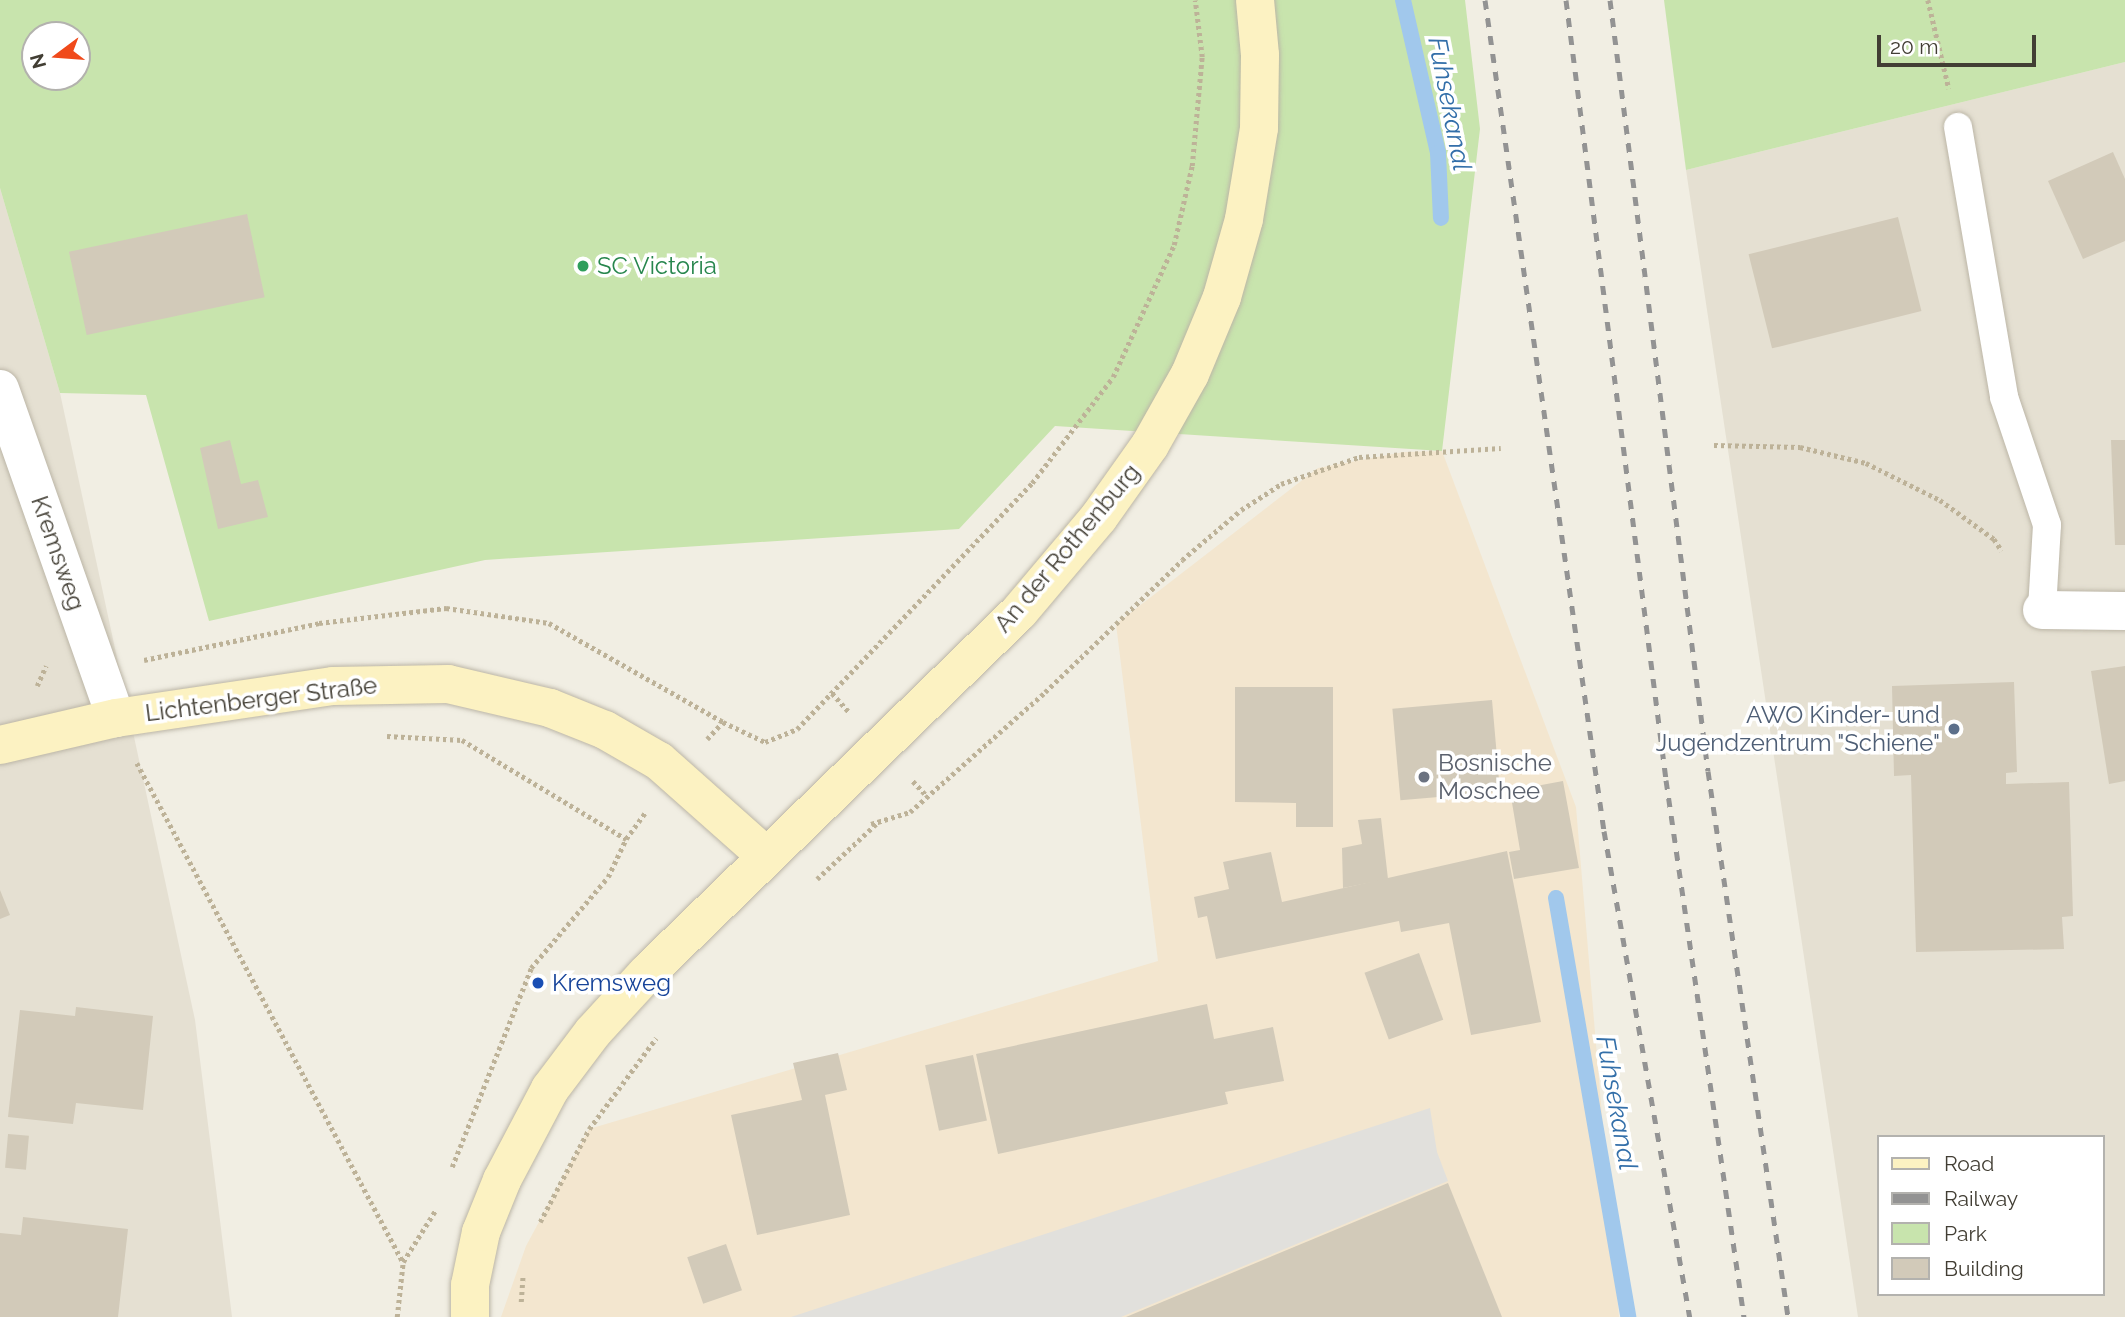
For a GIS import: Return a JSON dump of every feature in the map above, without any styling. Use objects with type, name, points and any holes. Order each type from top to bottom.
[{"type":"main road","name":"An der Rothenburg","points":[[470,1317],[470,1284],[481,1232],[523,1133],[550,1089],[593,1031],[647,973],[1019,612],[1099,517],[1150,446],[1190,374],[1222,297],[1244,219],[1259,128],[1261,55],[1255,0]]},
{"type":"main road","name":"Lichtenberger Straße","points":[[0,745],[116,718],[332,686],[448,684],[550,708],[605,730],[674,773],[766,857]]},
{"type":"street","name":"Kremsweg","points":[[0,389],[116,718]]},
{"type":"street","points":[[2042,610],[2125,611]]},
{"type":"lane","points":[[1958,127],[2004,397],[2047,525],[2042,610]]},
{"type":"path","points":[[451,1171],[531,968],[608,877],[625,839],[674,773],[723,722],[765,742],[797,729],[1032,484],[1113,377],[1174,244],[1192,166],[1202,57],[1195,0]]},
{"type":"path","points":[[1928,0],[1958,127]]},
{"type":"path","points":[[1714,445],[1800,447],[1866,463],[1940,500],[1994,539],[2042,610]]},
{"type":"path","points":[[854,830],[910,812],[1045,692],[1182,560],[1241,510],[1281,484],[1359,457],[1501,448]]},
{"type":"path","points":[[116,718],[157,803],[403,1262]]},
{"type":"path","points":[[381,735],[462,740],[625,839]]},
{"type":"path","points":[[809,887],[879,822]]},
{"type":"path","points":[[533,1235],[589,1129],[662,1030]]},
{"type":"path","points":[[397,1317],[403,1262],[438,1207]]},
{"type":"path","points":[[520,1305],[524,1270]]},
{"type":"shaded area","points":[[2125,62],[2125,1317],[1858,1317],[1686,170]]},
{"type":"shaded area","points":[[0,188],[60,393],[195,1020],[232,1317],[0,1317]]},
{"type":"shaded area","points":[[1442,451],[1576,807],[1619,1317],[501,1317],[526,1246],[589,1129],[1158,961],[1116,624],[1318,468],[1404,452]]},
{"type":"shaded area","points":[[1430,1108],[1437,1152],[1448,1181],[1121,1317],[791,1317]]},
{"type":"green space","name":"SC Victoria","points":[[0,0],[1465,0],[1480,129],[1442,451],[1055,426],[959,529],[485,560],[209,621],[146,395],[60,393],[0,188]]},
{"type":"green space","points":[[1664,0],[2125,0],[2125,62],[1686,170]]},
{"type":"building","points":[[2113,152],[2125,179],[2125,241],[2083,259],[2048,181]]},
{"type":"building","points":[[247,214],[265,297],[87,335],[69,252]]},
{"type":"building","points":[[1898,217],[1921,311],[1772,348],[1749,254]]},
{"type":"building","points":[[230,440],[241,484],[258,480],[268,517],[218,529],[200,448]]},
{"type":"building","points":[[2111,440],[2125,440],[2125,545],[2115,545]]},
{"type":"building","points":[[2125,666],[2125,781],[2109,784],[2091,671]]},
{"type":"building","points":[[2014,682],[2017,772],[2006,773],[2006,784],[2069,782],[2073,916],[2062,917],[2064,949],[1916,952],[1911,775],[1894,776],[1892,686]]},
{"type":"building","points":[[1235,687],[1333,687],[1333,827],[1296,827],[1296,803],[1235,802]]},
{"type":"building","points":[[1492,700],[1500,792],[1400,800],[1392,709]]},
{"type":"building","points":[[1563,781],[1579,868],[1514,879],[1509,852],[1520,850],[1510,791]]},
{"type":"building","points":[[1381,818],[1388,879],[1343,888],[1342,848],[1362,844],[1358,820]]},
{"type":"building","points":[[1507,851],[1541,1022],[1471,1035],[1449,923],[1401,932],[1399,921],[1216,959],[1207,916],[1198,918],[1194,897],[1229,889],[1223,862],[1271,852],[1282,902]]},
{"type":"building","points":[[0,890],[10,915],[0,919]]},
{"type":"building","points":[[1419,953],[1443,1020],[1389,1040],[1364,973]]},
{"type":"building","points":[[1207,1004],[1214,1039],[1273,1027],[1284,1081],[1225,1092],[1228,1104],[998,1154],[976,1054]]},
{"type":"building","points":[[76,1007],[153,1016],[143,1110],[76,1103],[73,1124],[8,1117],[20,1010],[75,1016]]},
{"type":"building","points":[[838,1053],[847,1090],[825,1095],[850,1215],[757,1235],[731,1115],[802,1100],[793,1063]]},
{"type":"building","points":[[973,1055],[987,1121],[939,1131],[925,1065]]},
{"type":"building","points":[[8,1134],[29,1136],[26,1170],[5,1168]]},
{"type":"building","points":[[1448,1183],[1502,1317],[1126,1317]]},
{"type":"building","points":[[23,1217],[128,1229],[118,1317],[0,1317],[0,1233],[21,1235]]},
{"type":"building","points":[[726,1244],[742,1290],[703,1304],[687,1257]]},
{"type":"waterway","name":"Fuhsekanal","points":[[1403,0],[1438,153],[1441,218]]},
{"type":"waterway","name":"Fuhsekanal","points":[[1556,898],[1628,1317]]},
{"type":"railway","points":[[1485,0],[1604,831],[1690,1317]]},
{"type":"railway","points":[[1566,0],[1666,780],[1744,1317]]},
{"type":"railway","points":[[1610,0],[1708,771],[1788,1317]]},
{"type":"place","name":"SC Victoria","points":[[583,266]]},
{"type":"place","name":"AWO Kinder- und Jugendzentrum \"Schiene\"","points":[[1954,729]]},
{"type":"place","name":"Bosnische Moschee","points":[[1424,777]]},
{"type":"place","name":"Kremsweg","points":[[538,983]]}]
